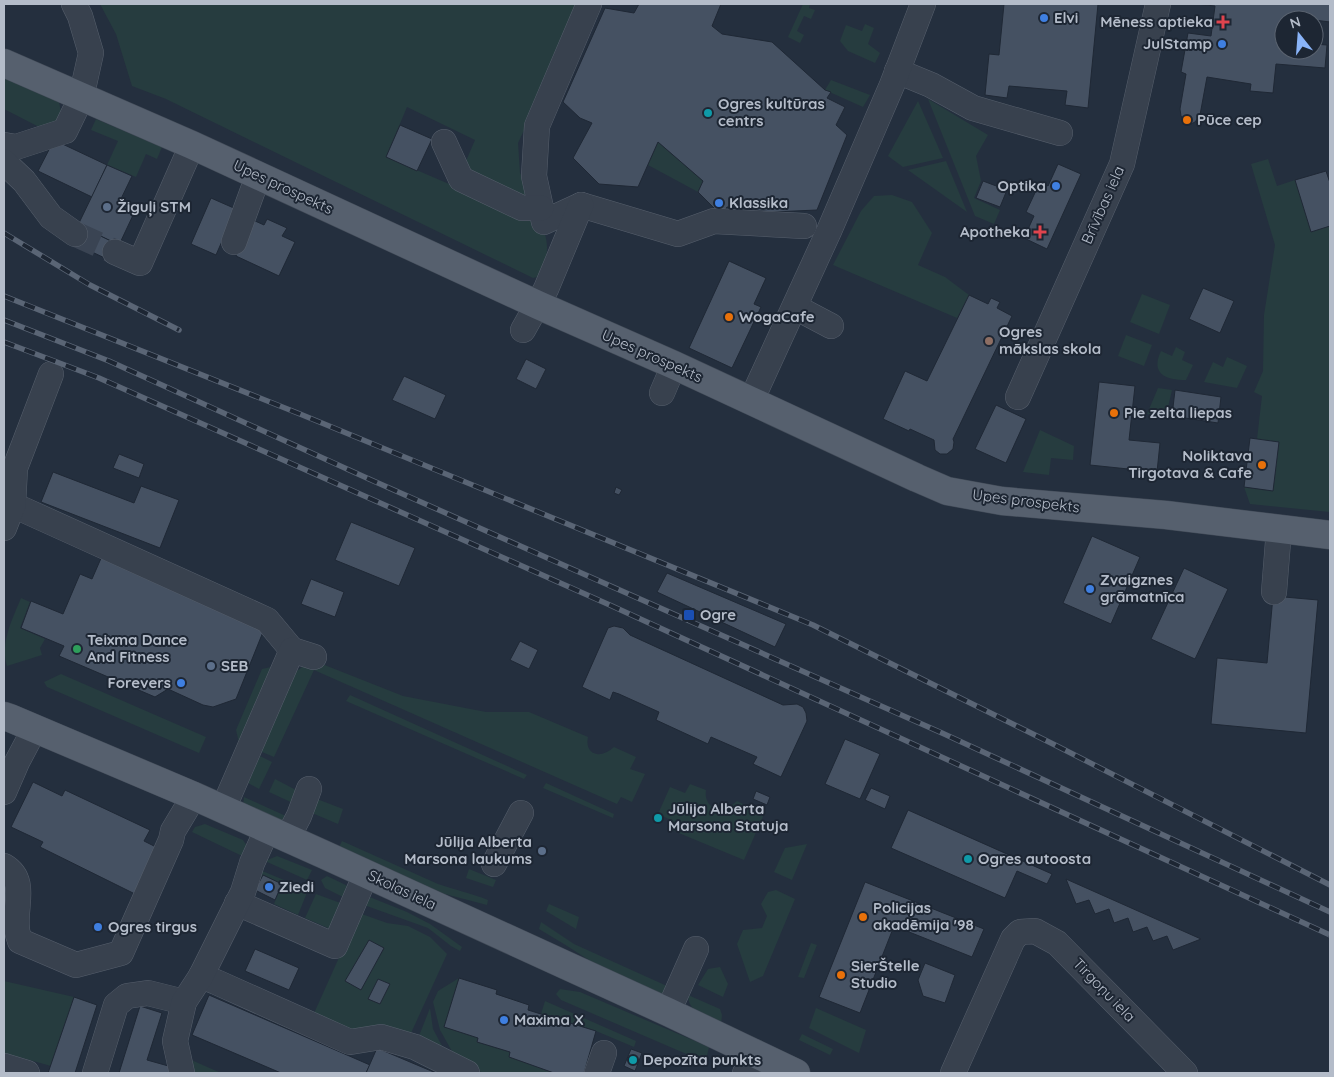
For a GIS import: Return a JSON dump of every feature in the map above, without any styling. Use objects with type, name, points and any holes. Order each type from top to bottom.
[{"type":"main road","name":"Upes prospekts","points":[[4,63],[192,145],[947,491],[1002,501],[1166,515],[1330,535]]},
{"type":"main road","name":"Skolas iela","points":[[4,716],[194,796],[668,1012],[750,1063],[796,1073]]},
{"type":"street","points":[[4,145],[16,147],[65,131],[81,98],[91,53],[80,16],[74,4]]},
{"type":"street","points":[[589,4],[537,126],[534,176],[544,222],[582,205],[678,234],[714,221],[804,226]]},
{"type":"street","points":[[751,401],[795,307],[897,71],[923,4]]},
{"type":"street","name":"Brīvības iela","points":[[1018,397],[1122,164],[1158,4]]},
{"type":"street","points":[[897,71],[931,85],[973,108],[1060,133]]},
{"type":"street","points":[[444,142],[460,179],[522,208],[541,208]]},
{"type":"street","points":[[115,252],[140,263],[192,145]]},
{"type":"street","points":[[4,162],[24,181],[51,217],[75,234]]},
{"type":"street","points":[[234,242],[258,176]]},
{"type":"street","points":[[524,330],[538,305],[582,205]]},
{"type":"street","points":[[795,307],[831,326]]},
{"type":"street","points":[[662,393],[674,365]]},
{"type":"street","points":[[4,528],[13,505],[9,465],[51,374]]},
{"type":"street","points":[[13,505],[267,620],[303,653],[223,810]]},
{"type":"street","points":[[1274,592],[1279,529]]},
{"type":"street","points":[[4,792],[35,728]]},
{"type":"street","points":[[182,1073],[175,1041],[184,1002],[201,976],[243,892],[252,864],[277,834],[299,816],[309,789]]},
{"type":"street","points":[[4,866],[12,870],[18,882],[17,929],[20,941],[76,964],[121,953],[171,840],[173,831],[194,796]]},
{"type":"street","points":[[494,864],[520,813]]},
{"type":"street","points":[[237,903],[335,946],[366,874]]},
{"type":"street","name":"Tirgoņu iela","points":[[952,1073],[1013,939],[1020,932],[1035,931],[1058,943],[1185,1073]]},
{"type":"street","points":[[668,1012],[696,949]]},
{"type":"street","points":[[201,976],[350,1042],[381,1037],[415,1048],[466,1073]]},
{"type":"street","points":[[95,1073],[116,1005],[127,996],[148,993],[184,1002]]},
{"type":"street","points":[[4,1066],[27,1073]]},
{"type":"green space","points":[[100,4],[583,4],[518,143],[520,173],[529,190],[529,198],[470,177],[466,161],[475,140],[407,107],[386,157],[524,216],[538,224],[547,242],[545,263],[541,276],[533,278],[166,99],[132,86],[116,34]]},
{"type":"green space","points":[[803,4],[810,4],[809,8],[815,10],[811,19],[804,16],[797,31],[804,35],[800,43],[788,37]]},
{"type":"green space","points":[[865,24],[874,28],[868,44],[880,53],[875,63],[848,51],[840,41],[846,25],[862,31]]},
{"type":"green space","points":[[4,78],[59,102],[62,117],[45,130],[4,109]]},
{"type":"green space","points":[[831,80],[870,95],[863,107],[825,90]]},
{"type":"green space","points":[[928,99],[988,135],[976,156],[981,181],[974,198],[1000,210],[994,224],[975,216]]},
{"type":"green space","points":[[918,101],[943,158],[903,167],[888,156]]},
{"type":"green space","points":[[96,119],[162,147],[157,159],[146,154],[136,177],[107,165],[118,141],[91,130]]},
{"type":"green space","points":[[658,142],[703,181],[698,192],[648,165]]},
{"type":"green space","points":[[1268,159],[1277,186],[1295,180],[1311,231],[1330,226],[1330,512],[1250,504],[1244,487],[1273,491],[1279,443],[1257,439],[1262,396],[1254,392],[1263,371],[1264,315],[1275,245],[1251,164]]},
{"type":"green space","points":[[946,161],[967,212],[908,170]]},
{"type":"green space","points":[[892,195],[912,202],[932,233],[918,265],[945,277],[969,295],[957,318],[833,265],[861,211],[874,196]]},
{"type":"green space","points":[[1142,294],[1170,305],[1159,334],[1130,322]]},
{"type":"green space","points":[[1126,335],[1152,345],[1144,366],[1118,356]]},
{"type":"green space","points":[[1176,347],[1185,352],[1182,360],[1193,365],[1186,380],[1166,377],[1157,365],[1161,351],[1172,356]]},
{"type":"green space","points":[[1227,357],[1247,366],[1237,388],[1204,382],[1213,362],[1223,367]]},
{"type":"green space","points":[[1158,388],[1172,390],[1166,416],[1147,414]]},
{"type":"green space","points":[[1040,430],[1074,446],[1073,460],[1051,458],[1049,475],[1023,472]]},
{"type":"green space","points":[[21,598],[30,602],[20,628],[45,639],[40,648],[42,655],[7,666],[5,657],[6,640]]},
{"type":"green space","points":[[317,662],[403,696],[486,712],[529,712],[588,737],[587,743],[589,748],[595,754],[604,753],[614,747],[636,757],[630,769],[645,774],[632,802],[621,797],[617,804],[314,670],[274,757],[262,752],[259,746],[294,673],[305,665]]},
{"type":"green space","points":[[280,665],[240,747],[236,730],[262,669]]},
{"type":"green space","points":[[61,674],[206,737],[199,753],[47,687],[44,682]]},
{"type":"green space","points":[[350,695],[527,775],[524,779],[346,701]]},
{"type":"green space","points":[[260,756],[272,762],[259,789],[248,783]]},
{"type":"green space","points":[[275,779],[296,790],[295,804],[269,792]]},
{"type":"green space","points":[[546,783],[614,814],[613,818],[543,788]]},
{"type":"green space","points":[[690,784],[706,790],[706,799],[713,808],[726,810],[737,801],[764,814],[744,860],[669,829],[671,820],[658,814],[670,787],[685,793]]},
{"type":"green space","points":[[244,797],[288,817],[283,822],[243,806]]},
{"type":"green space","points":[[317,799],[343,809],[338,824],[312,813]]},
{"type":"green space","points":[[205,824],[243,840],[249,849],[247,855],[240,855],[192,832],[195,827]]},
{"type":"green space","points":[[342,841],[438,884],[488,900],[487,905],[441,893],[337,851]]},
{"type":"green space","points":[[807,844],[792,880],[774,872],[785,848]]},
{"type":"green space","points":[[277,856],[312,870],[307,880],[265,861]]},
{"type":"green space","points":[[469,869],[496,880],[493,887],[466,878]]},
{"type":"green space","points":[[260,870],[308,890],[298,915],[274,904],[282,884],[263,875],[255,890]]},
{"type":"green space","points":[[327,876],[350,887],[347,899],[325,888],[321,880]]},
{"type":"green space","points":[[776,890],[795,899],[763,976],[750,982],[737,944],[743,930],[762,928],[767,916],[761,904],[768,892]]},
{"type":"green space","points":[[316,894],[346,905],[335,931],[305,918]]},
{"type":"green space","points":[[367,896],[407,912],[430,924],[462,947],[460,951],[428,928],[364,905]]},
{"type":"green space","points":[[549,904],[579,917],[576,929],[546,911]]},
{"type":"green space","points":[[359,913],[387,923],[408,926],[430,937],[447,954],[407,1042],[352,1035],[311,1020]],"holes":[[[369,940],[384,949],[361,989],[345,981]],[[378,979],[389,985],[380,1004],[368,999]]]},
{"type":"green space","points":[[541,922],[574,944],[667,986],[663,993],[656,994],[606,971],[539,929]]},
{"type":"green space","points":[[811,943],[817,945],[804,978],[798,977]]},
{"type":"green space","points":[[720,967],[728,984],[723,997],[698,985],[708,969]]},
{"type":"green space","points":[[459,978],[444,1027],[478,1038],[477,1042],[510,1052],[509,1057],[554,1073],[484,1073],[458,1062],[440,1030],[433,1002],[438,991]]},
{"type":"green space","points":[[4,981],[74,997],[51,1066],[19,1057],[16,1063],[4,1063]]},
{"type":"green space","points":[[560,989],[580,992],[709,1047],[707,1056],[698,1059],[561,1000],[556,994]]},
{"type":"green space","points":[[688,995],[720,1009],[722,1015],[721,1024],[699,1014],[691,1006]]},
{"type":"green space","points":[[545,1001],[636,1041],[634,1047],[596,1031],[541,1014]]},
{"type":"green space","points":[[430,1008],[433,1029],[448,1057],[417,1041]]},
{"type":"green space","points":[[816,1008],[866,1030],[859,1053],[809,1028]]},
{"type":"green space","points":[[802,1034],[833,1049],[830,1055],[799,1040]]},
{"type":"green space","points":[[189,1059],[221,1073],[193,1073]]},
{"type":"building","name":"Ogres kultūras centrs","points":[[639,4],[721,4],[712,26],[722,34],[772,42],[825,90],[831,92],[827,98],[845,107],[836,125],[847,135],[817,210],[772,212],[727,207],[722,216],[698,192],[703,181],[658,142],[638,187],[599,184],[573,158],[592,123],[580,118],[563,102],[605,8],[634,13]]},
{"type":"building","points":[[1004,4],[1098,4],[1088,108],[1065,105],[1067,91],[1009,86],[1007,98],[985,95],[989,54],[999,55]]},
{"type":"building","points":[[1196,4],[1330,4],[1330,22],[1324,21],[1324,10],[1274,10],[1274,60],[1324,60],[1324,45],[1327,45],[1325,68],[1276,64],[1273,93],[1250,91],[1251,84],[1207,77],[1200,115],[1195,122],[1191,124],[1186,123],[1181,116],[1180,109],[1186,74],[1181,72],[1188,33],[1211,36],[1215,6]]},
{"type":"building","points":[[400,125],[432,139],[417,171],[386,157]]},
{"type":"building","points":[[54,140],[107,165],[92,197],[38,171]]},
{"type":"building","points":[[1058,164],[1081,174],[1047,249],[1024,238],[1034,216],[1026,212],[1040,182],[1048,186]]},
{"type":"building","name":"Žiguļi STM","points":[[107,165],[132,176],[119,203],[135,211],[119,245],[78,225]]},
{"type":"building","points":[[1326,171],[1330,183],[1330,226],[1311,232],[1295,180]]},
{"type":"building","points":[[983,181],[1007,190],[1000,207],[976,198]]},
{"type":"building","points":[[211,198],[236,209],[216,255],[191,244]]},
{"type":"building","points":[[267,219],[287,228],[282,236],[295,242],[279,276],[236,256],[253,220],[264,225]]},
{"type":"building","points":[[78,225],[119,245],[111,261],[71,242]]},
{"type":"building","points":[[729,261],[766,278],[754,304],[761,307],[732,368],[689,348]]},
{"type":"building","points":[[1203,288],[1234,301],[1220,333],[1189,319]]},
{"type":"building","points":[[969,295],[988,304],[991,298],[1000,302],[997,308],[1012,316],[953,439],[953,449],[947,454],[940,454],[935,450],[934,440],[883,419],[905,371],[927,381]]},
{"type":"building","points":[[526,359],[546,369],[536,389],[516,379]]},
{"type":"building","points":[[404,376],[446,395],[435,419],[392,400]]},
{"type":"building","name":"Pie zelta liepas","points":[[1099,382],[1135,386],[1129,440],[1160,443],[1157,472],[1090,465]]},
{"type":"building","points":[[1175,390],[1221,397],[1218,423],[1172,416]]},
{"type":"building","points":[[996,405],[1026,419],[1006,463],[975,449]]},
{"type":"building","name":"Noliktava Tirgotava & Cafe","points":[[1250,438],[1279,442],[1273,491],[1244,487]]},
{"type":"building","points":[[119,454],[144,464],[139,478],[113,468]]},
{"type":"building","points":[[53,472],[134,503],[141,486],[179,500],[160,548],[41,502]]},
{"type":"building","points":[[616,487],[622,490],[619,495],[614,493]]},
{"type":"building","points":[[351,522],[415,548],[399,586],[335,560]]},
{"type":"building","points":[[1092,536],[1140,557],[1111,624],[1063,603]]},
{"type":"building","points":[[102,556],[265,627],[236,699],[213,707],[203,705],[168,689],[155,697],[59,656],[64,646],[21,628],[31,601],[63,614],[80,574],[92,579]]},
{"type":"building","points":[[1184,568],[1228,589],[1195,659],[1151,639]]},
{"type":"building","points":[[667,573],[786,624],[775,647],[657,592]]},
{"type":"building","points":[[311,579],[344,592],[335,617],[301,604]]},
{"type":"building","points":[[1273,596],[1318,600],[1306,733],[1211,724],[1217,658],[1267,663]]},
{"type":"building","name":"Ogre","points":[[614,626],[623,628],[630,635],[783,705],[797,704],[803,707],[807,721],[781,777],[753,764],[757,757],[711,737],[708,744],[656,720],[659,712],[613,692],[610,700],[582,687],[608,628]]},
{"type":"building","points":[[520,641],[538,650],[529,669],[510,660]]},
{"type":"building","points":[[845,739],[880,754],[860,799],[825,784]]},
{"type":"building","points":[[33,782],[62,796],[65,790],[150,830],[144,841],[158,848],[135,894],[40,847],[43,842],[11,827]]},
{"type":"building","points":[[871,788],[890,796],[885,809],[865,800]]},
{"type":"building","points":[[756,791],[770,797],[767,805],[753,799]]},
{"type":"building","name":"Ogres autoosta","points":[[908,810],[1052,874],[1047,884],[1017,871],[1005,898],[891,848]]},
{"type":"building","name":"Ziedi","points":[[263,875],[282,884],[275,900],[255,890]]},
{"type":"building","points":[[1066,879],[1201,939],[1173,950],[1167,936],[1153,941],[1147,927],[1133,932],[1128,918],[1114,923],[1109,909],[1095,914],[1089,900],[1076,904]]},
{"type":"building","points":[[865,882],[984,929],[972,957],[894,926],[860,1013],[819,997]]},
{"type":"building","points":[[369,940],[384,948],[361,990],[345,981]]},
{"type":"building","points":[[255,949],[299,968],[289,990],[245,971]]},
{"type":"building","points":[[925,963],[955,975],[945,1003],[923,996],[918,980]]},
{"type":"building","name":"Maxima X","points":[[459,978],[497,990],[496,994],[529,1005],[528,1010],[596,1031],[584,1073],[554,1073],[509,1057],[510,1052],[477,1042],[478,1038],[444,1027]]},
{"type":"building","points":[[378,979],[390,984],[380,1004],[368,999]]},
{"type":"building","points":[[209,995],[370,1065],[366,1073],[281,1073],[192,1035]]},
{"type":"building","points":[[74,997],[97,1005],[75,1073],[48,1073]]},
{"type":"building","points":[[140,1006],[162,1013],[147,1060],[172,1067],[170,1073],[119,1073]]},
{"type":"building","points":[[377,1048],[436,1073],[366,1073]]},
{"type":"building","name":"Depozīta punkts","points":[[631,1049],[642,1053],[635,1071],[624,1066]]},
{"type":"tunnel","points":[[75,234],[115,252]]},
{"type":"railway","points":[[4,233],[90,285],[179,330]]},
{"type":"railway","points":[[4,296],[300,414],[813,625],[1055,745],[1330,885]]},
{"type":"railway","points":[[4,320],[109,361],[369,479],[942,733],[1330,912]]},
{"type":"railway","points":[[4,342],[99,378],[612,606],[1330,935]]},
{"type":"place","name":"Elvi","points":[[1044,18]]},
{"type":"place","name":"Mēness aptieka","points":[[1223,22]]},
{"type":"place","name":"JulStamp","points":[[1222,44]]},
{"type":"place","name":"Ogres kultūras centrs","points":[[708,113]]},
{"type":"place","name":"Pūce cep","points":[[1187,120]]},
{"type":"place","name":"Optika","points":[[1056,186]]},
{"type":"place","name":"Klassika","points":[[719,203]]},
{"type":"place","name":"Žiguļi STM","points":[[107,207]]},
{"type":"place","name":"Apotheka","points":[[1040,232]]},
{"type":"place","name":"WogaCafe","points":[[729,317]]},
{"type":"place","name":"Ogres mākslas skola","points":[[989,341]]},
{"type":"place","name":"Pie zelta liepas","points":[[1114,413]]},
{"type":"place","name":"Noliktava Tirgotava & Cafe","points":[[1262,465]]},
{"type":"place","name":"Zvaigznes grāmatnīca","points":[[1090,589]]},
{"type":"place","name":"Ogre","points":[[689,615]]},
{"type":"place","name":"Teixma Dance And Fitness","points":[[77,649]]},
{"type":"place","name":"SEB","points":[[211,666]]},
{"type":"place","name":"Forevers","points":[[181,683]]},
{"type":"place","name":"Jūlija Alberta Marsona Statuja","points":[[658,818]]},
{"type":"place","name":"Jūlija Alberta Marsona laukums","points":[[542,851]]},
{"type":"place","name":"Ogres autoosta","points":[[968,859]]},
{"type":"place","name":"Ziedi","points":[[269,887]]},
{"type":"place","name":"Policijas akadēmija '98","points":[[863,917]]},
{"type":"place","name":"Ogres tirgus","points":[[98,927]]},
{"type":"place","name":"SierŠtelle Studio","points":[[841,975]]},
{"type":"place","name":"Maxima X","points":[[504,1020]]},
{"type":"place","name":"Depozīta punkts","points":[[633,1060]]}]
